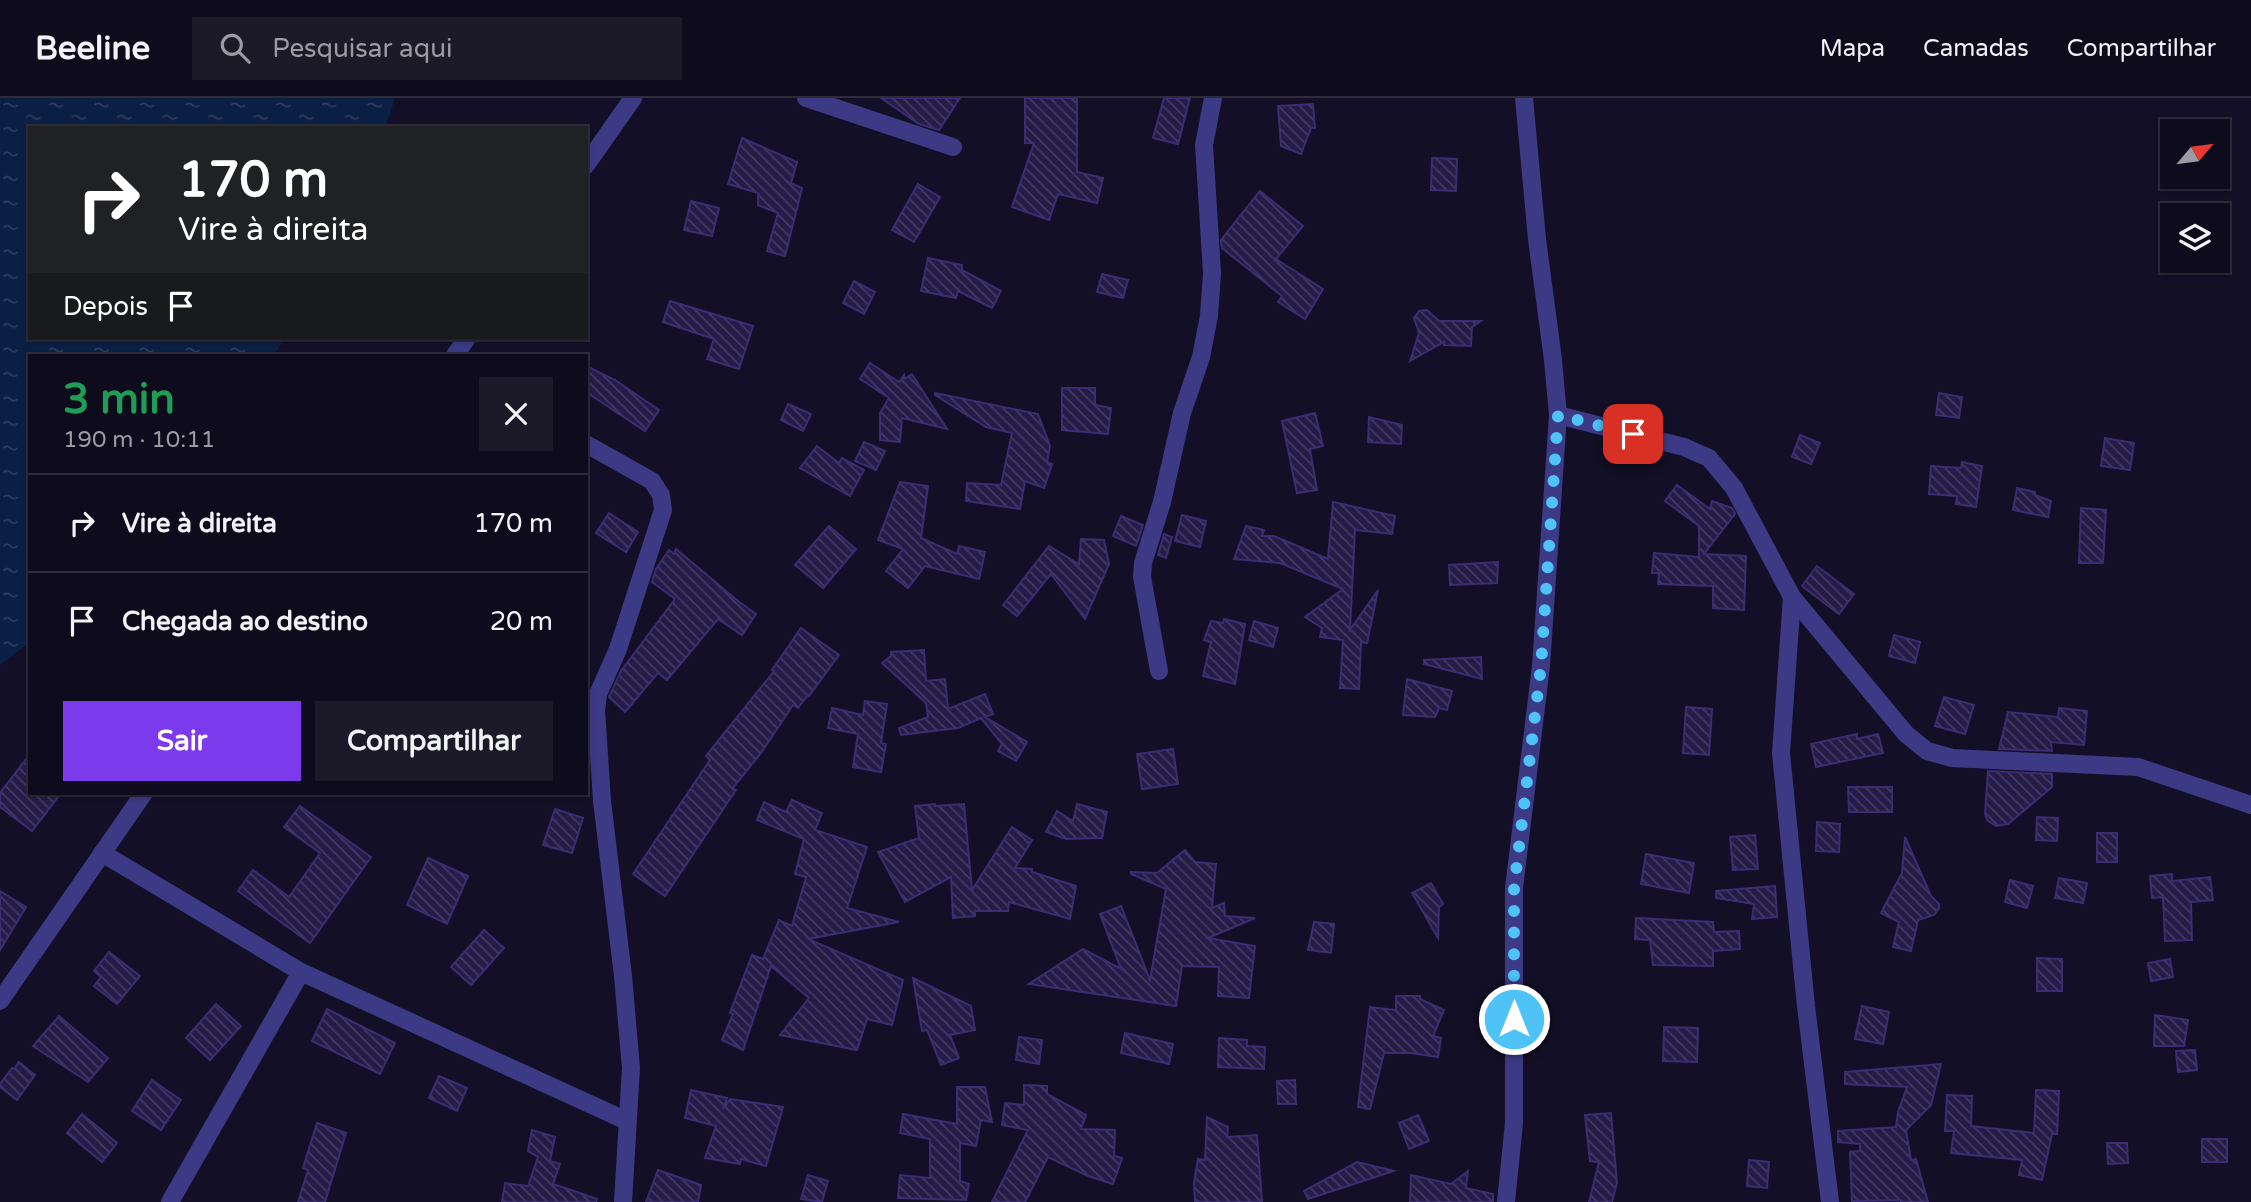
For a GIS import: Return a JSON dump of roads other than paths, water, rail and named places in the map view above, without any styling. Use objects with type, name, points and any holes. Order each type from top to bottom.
[{"type":"street","points":[[588,162],[632,98]]},
{"type":"street","points":[[806,98],[953,147]]},
{"type":"street","points":[[1159,671],[1142,577],[1143,563],[1182,414],[1201,358],[1209,316],[1212,273],[1204,145],[1213,98]]},
{"type":"street","points":[[1506,1202],[1514,1124],[1514,888],[1541,666],[1558,415],[1537,239],[1524,98]]},
{"type":"street","points":[[455,354],[465,340]]},
{"type":"street","points":[[1558,415],[1684,447],[1709,458],[1734,488],[1792,597],[1906,734],[1927,751],[1951,758],[2138,767],[2251,805]]},
{"type":"street","points":[[588,445],[652,481],[661,495],[663,510],[618,649],[598,694],[596,710],[602,801],[631,1068],[622,1202]]},
{"type":"street","points":[[1792,597],[1781,752],[1806,1006],[1830,1202]]},
{"type":"street","points":[[0,1001],[143,795]]},
{"type":"street","points":[[102,853],[301,972],[627,1121]]},
{"type":"street","points":[[170,1202],[301,972]]},
{"type":"water","points":[[0,98],[395,98],[386,126],[28,126],[28,340],[284,340],[273,354],[28,354],[28,644],[0,665]]}]
